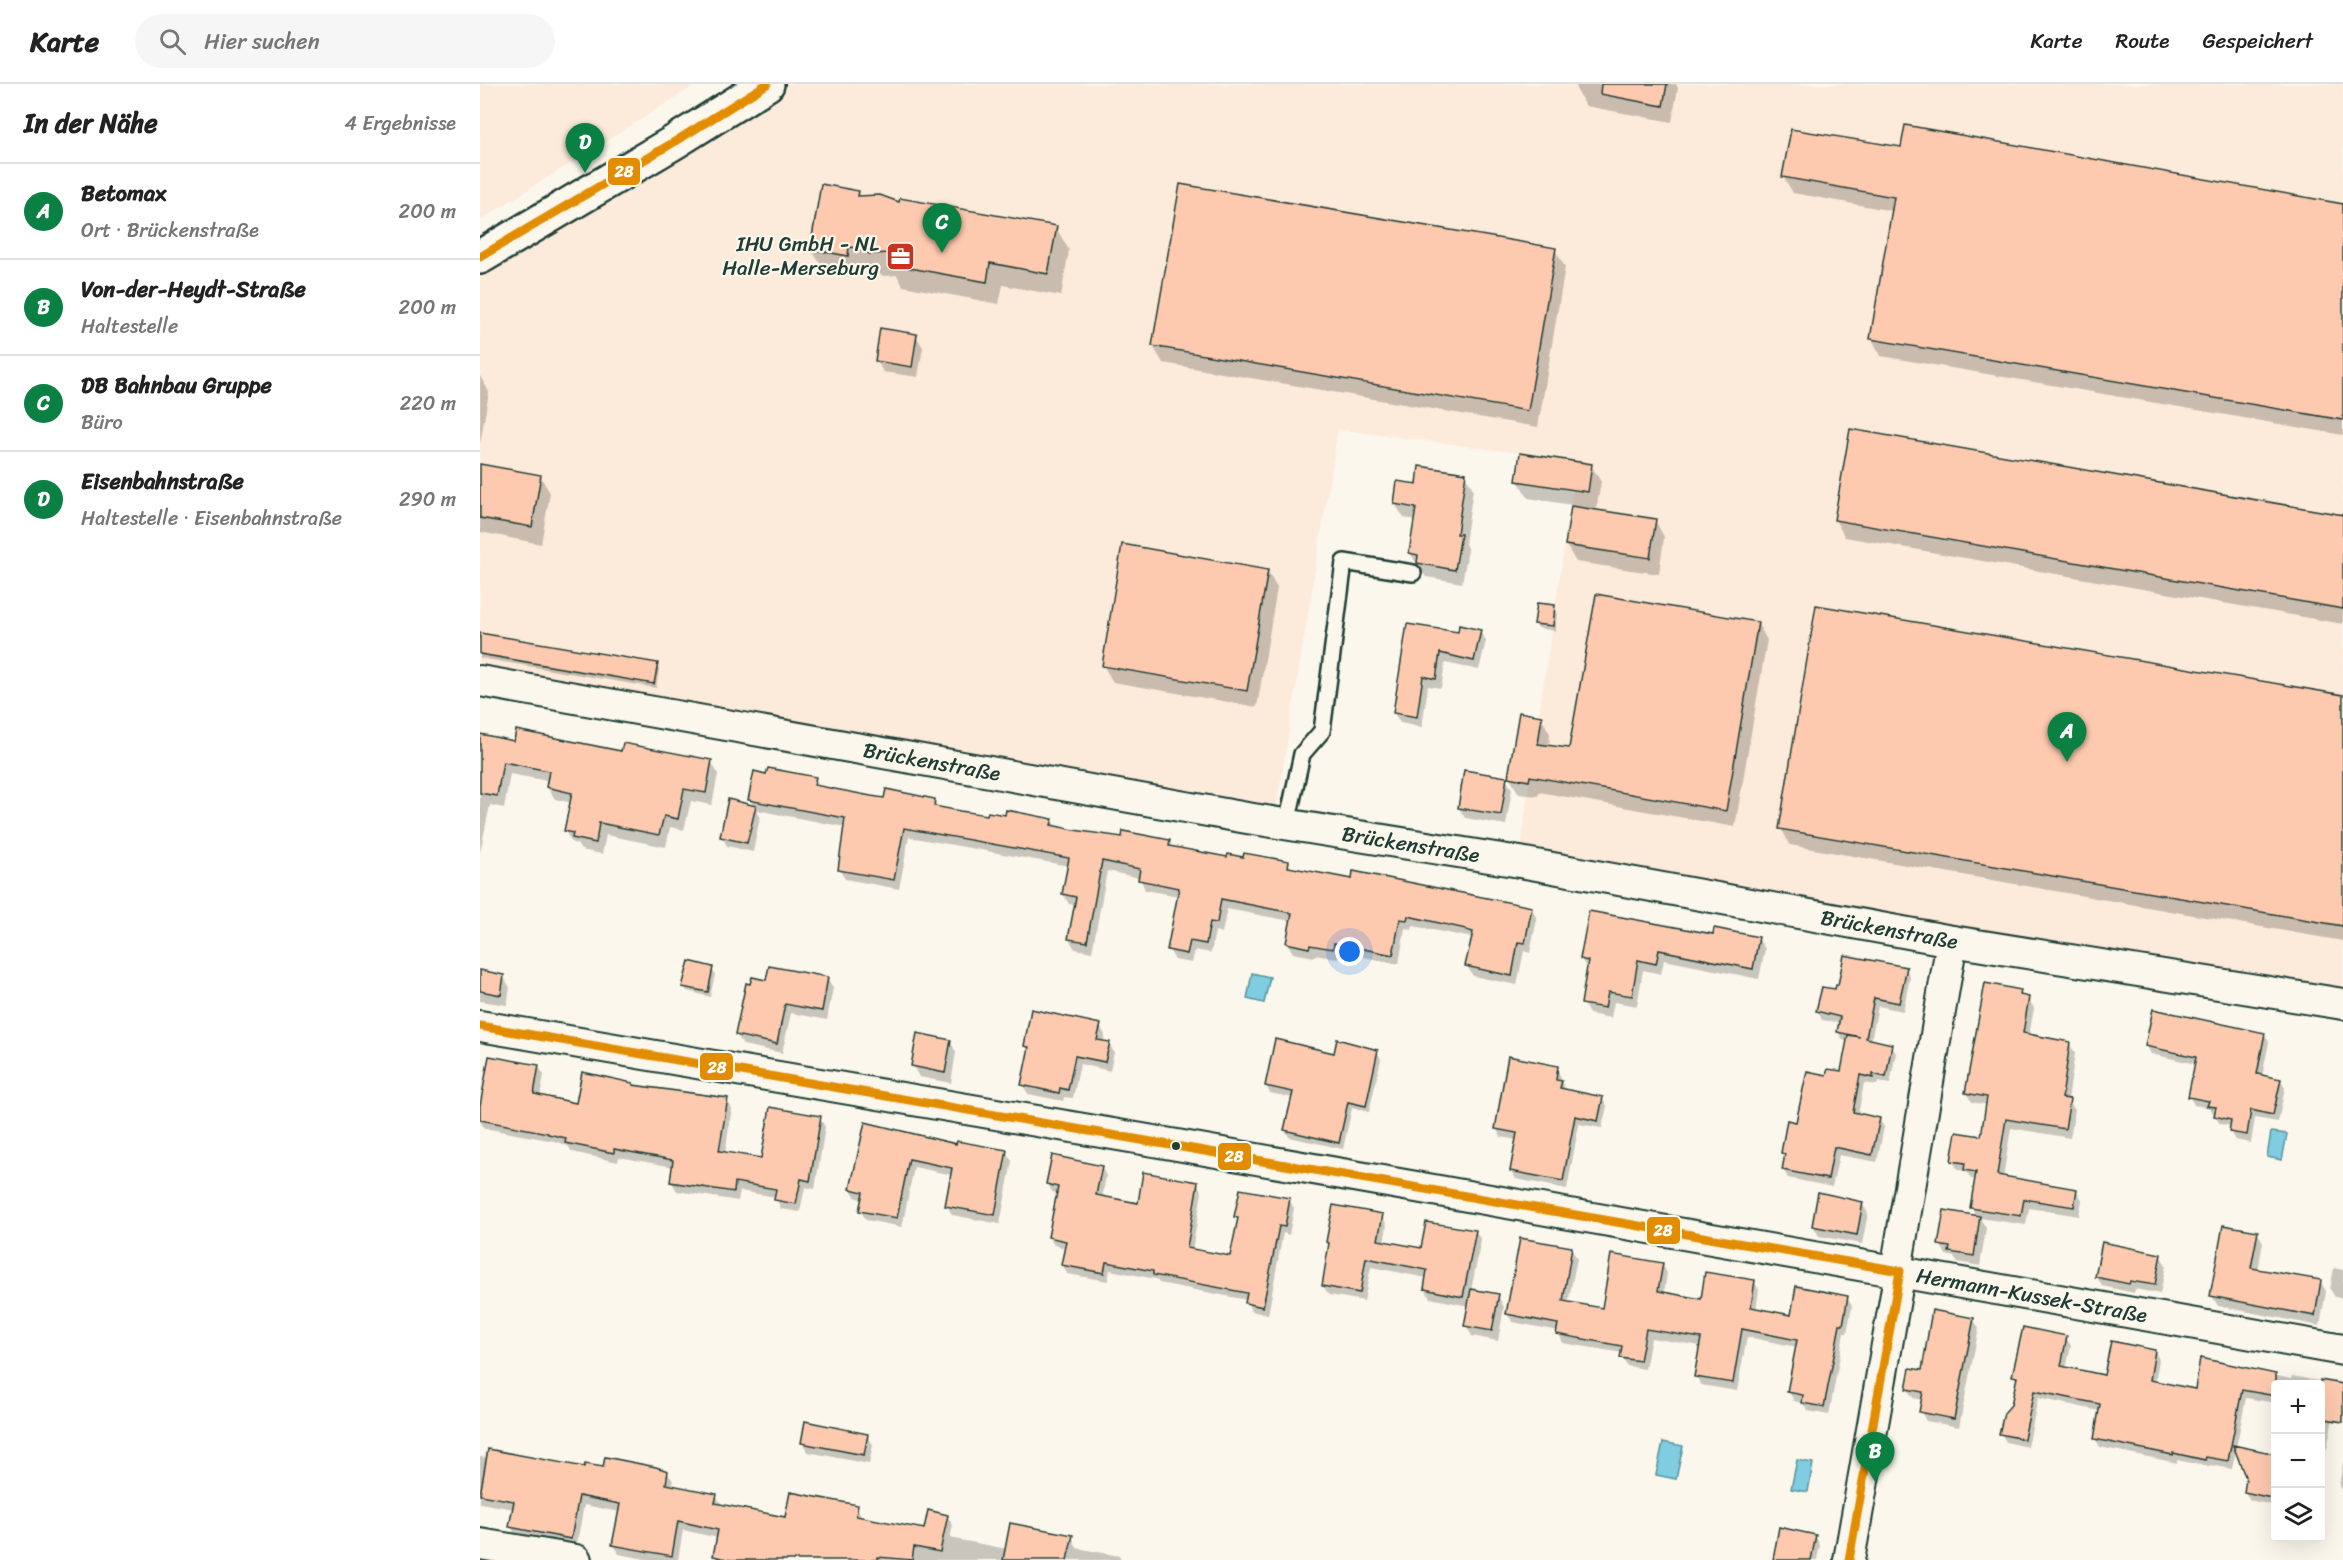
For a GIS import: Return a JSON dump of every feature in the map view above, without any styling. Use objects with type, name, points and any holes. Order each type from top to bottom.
[{"type":"street","points":[[480,257],[676,141],[767,84]]},
{"type":"street","name":"Brückenstraße","points":[[480,681],[1287,824],[1520,862],[1952,941],[2343,1004]]},
{"type":"street","points":[[1849,1560],[1952,941]]},
{"type":"street","name":"Hermann-Kussek-Straße","points":[[480,1026],[1898,1270],[2343,1350]]},
{"type":"street","points":[[480,1544],[576,1560]]},
{"type":"lane","points":[[1287,824],[1302,754],[1322,731],[1344,562],[1413,573]]},
{"type":"shaded area","points":[[480,84],[697,84],[480,220]]},
{"type":"shaded area","points":[[767,84],[2343,84],[2343,1004],[1520,862],[1529,781],[1573,490],[1516,481],[1520,453],[1338,429],[1274,822],[480,673],[480,257]]},
{"type":"water","points":[[1252,973],[1270,977],[1264,1003],[1247,999]]},
{"type":"water","points":[[2271,1132],[2287,1134],[2282,1160],[2267,1157]]},
{"type":"water","points":[[1663,1442],[1683,1446],[1676,1479],[1656,1475]]},
{"type":"water","points":[[1797,1460],[1813,1463],[1808,1492],[1791,1489]]},
{"type":"building","points":[[1601,84],[1667,84],[1663,106],[1600,94]]},
{"type":"building","points":[[1905,125],[2343,204],[2343,420],[1870,339],[1894,197],[1782,177],[1791,129],[1901,147]]},
{"type":"building","points":[[821,184],[859,191],[858,196],[880,195],[899,202],[900,198],[1057,226],[1048,274],[990,263],[987,282],[888,264],[890,253],[870,254],[849,246],[848,256],[810,249]]},
{"type":"building","points":[[1180,184],[1556,248],[1528,411],[1152,346]]},
{"type":"building","points":[[880,328],[917,334],[912,367],[875,361]]},
{"type":"building","points":[[1850,429],[2343,515],[2343,609],[1834,520]]},
{"type":"building","points":[[1520,453],[1592,464],[1588,492],[1516,481]]},
{"type":"building","points":[[480,464],[541,475],[532,527],[480,518]]},
{"type":"building","points":[[1419,466],[1466,473],[1457,534],[1461,534],[1455,570],[1417,563],[1418,555],[1409,553],[1416,508],[1394,504],[1397,481],[1417,484]]},
{"type":"building","points":[[1571,506],[1656,519],[1650,558],[1565,545]]},
{"type":"building","points":[[1122,544],[1268,570],[1247,691],[1102,666]]},
{"type":"building","points":[[1596,594],[1758,622],[1726,811],[1530,776],[1529,781],[1508,777],[1519,712],[1542,716],[1538,744],[1569,748]]},
{"type":"building","points":[[1537,603],[1555,605],[1553,626],[1534,624]]},
{"type":"building","points":[[1816,605],[2343,695],[2343,926],[1779,829]]},
{"type":"building","points":[[1407,624],[1458,632],[1459,625],[1481,630],[1474,661],[1440,653],[1436,679],[1423,676],[1417,717],[1393,713]]},
{"type":"building","points":[[480,633],[658,663],[654,684],[480,654]]},
{"type":"building","points":[[516,730],[621,751],[623,743],[712,760],[706,793],[684,789],[678,819],[664,816],[659,835],[599,823],[596,843],[572,838],[573,833],[564,831],[572,793],[546,787],[549,771],[503,762],[497,796],[480,793],[480,734],[514,741]]},
{"type":"building","points":[[768,768],[816,777],[814,785],[871,796],[884,798],[886,789],[935,799],[934,806],[960,811],[1005,815],[1006,810],[1053,819],[1051,825],[1074,830],[1122,837],[1123,831],[1170,840],[1169,846],[1227,857],[1228,854],[1243,857],[1244,853],[1289,861],[1288,867],[1352,879],[1353,871],[1532,907],[1525,943],[1518,942],[1512,976],[1465,966],[1473,932],[1408,916],[1407,920],[1400,919],[1393,955],[1334,943],[1333,949],[1310,945],[1309,948],[1286,943],[1292,913],[1221,899],[1217,923],[1210,922],[1206,944],[1190,941],[1187,954],[1167,950],[1179,888],[1138,880],[1140,869],[1102,861],[1087,942],[1068,939],[1076,897],[1062,894],[1069,858],[904,828],[894,880],[838,870],[845,818],[748,800],[754,771],[766,774]]},
{"type":"building","points":[[1464,770],[1507,777],[1501,815],[1458,808]]},
{"type":"building","points":[[728,799],[756,806],[747,843],[720,837]]},
{"type":"building","points":[[1589,911],[1713,934],[1714,928],[1759,937],[1753,969],[1659,950],[1656,964],[1638,960],[1632,996],[1608,992],[1605,1008],[1581,1004],[1588,961],[1580,959]]},
{"type":"building","points":[[1844,955],[1907,967],[1899,1003],[1874,998],[1866,1038],[1892,1044],[1886,1077],[1873,1074],[1873,1078],[1860,1075],[1853,1112],[1880,1118],[1872,1155],[1834,1147],[1828,1179],[1782,1170],[1785,1154],[1781,1153],[1787,1120],[1796,1122],[1807,1071],[1826,1075],[1828,1069],[1841,1071],[1848,1035],[1860,1037],[1837,1032],[1840,1017],[1816,1011],[1822,987],[1835,989],[1838,985]]},
{"type":"building","points":[[689,961],[713,967],[708,992],[682,987]]},
{"type":"building","points":[[769,966],[828,977],[822,1011],[785,1004],[777,1044],[735,1035],[746,983],[750,984],[752,977],[766,980]]},
{"type":"building","points":[[480,970],[504,975],[501,995],[480,991]]},
{"type":"building","points":[[1985,983],[2021,990],[2020,995],[2029,997],[2023,1033],[2070,1042],[2062,1098],[2070,1099],[2065,1129],[2006,1119],[1997,1175],[2077,1189],[2074,1207],[2024,1199],[2021,1216],[1970,1208],[1976,1172],[1964,1170],[1965,1163],[1951,1161],[1956,1132],[1981,1136],[1987,1097],[1965,1093]]},
{"type":"building","points":[[1031,1009],[1101,1024],[1097,1040],[1110,1042],[1105,1062],[1075,1056],[1068,1090],[1060,1088],[1059,1093],[1021,1085],[1029,1047],[1024,1046]]},
{"type":"building","points":[[2153,1009],[2265,1033],[2257,1074],[2281,1079],[2273,1115],[2251,1110],[2247,1135],[2229,1132],[2231,1120],[2214,1116],[2216,1107],[2207,1106],[2209,1101],[2188,1097],[2196,1057],[2145,1046]]},
{"type":"building","points":[[917,1033],[951,1040],[945,1073],[911,1066]]},
{"type":"building","points":[[1275,1039],[1334,1053],[1337,1039],[1378,1050],[1366,1106],[1348,1102],[1339,1143],[1284,1130],[1293,1092],[1265,1086]]},
{"type":"building","points":[[489,1056],[539,1065],[534,1094],[576,1103],[582,1072],[633,1083],[633,1085],[728,1098],[719,1151],[761,1158],[770,1107],[821,1116],[810,1181],[801,1179],[796,1204],[774,1200],[776,1189],[735,1182],[734,1192],[670,1182],[673,1160],[614,1149],[614,1153],[565,1143],[566,1138],[548,1133],[480,1120],[480,1106]]},
{"type":"building","points":[[1508,1056],[1558,1066],[1556,1080],[1562,1081],[1560,1088],[1603,1097],[1598,1121],[1575,1116],[1563,1181],[1510,1171],[1517,1133],[1495,1129]]},
{"type":"building","points":[[865,1122],[956,1144],[957,1141],[1007,1150],[995,1215],[945,1206],[952,1168],[909,1159],[897,1218],[859,1211],[863,1192],[850,1189]]},
{"type":"building","points":[[1052,1155],[1102,1166],[1096,1195],[1138,1203],[1143,1172],[1198,1182],[1187,1248],[1230,1256],[1238,1218],[1234,1217],[1240,1189],[1290,1198],[1285,1227],[1279,1226],[1263,1307],[1245,1303],[1247,1293],[1153,1275],[1153,1271],[1106,1262],[1104,1273],[1061,1265],[1066,1241],[1048,1237],[1058,1187],[1046,1184]]},
{"type":"building","points":[[1818,1192],[1863,1202],[1857,1235],[1812,1226]]},
{"type":"building","points":[[1333,1205],[1383,1214],[1378,1240],[1421,1248],[1426,1222],[1476,1230],[1463,1297],[1424,1289],[1427,1270],[1366,1258],[1360,1293],[1322,1286],[1329,1243],[1326,1242]]},
{"type":"building","points":[[1944,1210],[1980,1216],[1974,1256],[1949,1252],[1950,1247],[1938,1245]]},
{"type":"building","points":[[2223,1225],[2258,1231],[2251,1268],[2321,1280],[2315,1316],[2210,1296]]},
{"type":"building","points":[[1520,1238],[1572,1247],[1563,1301],[1602,1308],[1611,1254],[1663,1263],[1658,1291],[1701,1299],[1705,1272],[1755,1280],[1751,1307],[1791,1315],[1796,1286],[1848,1296],[1824,1407],[1802,1403],[1803,1395],[1787,1392],[1797,1340],[1742,1329],[1733,1383],[1694,1377],[1701,1338],[1646,1329],[1640,1361],[1620,1358],[1622,1346],[1556,1334],[1558,1324],[1506,1314]]},
{"type":"building","points":[[2102,1242],[2161,1254],[2155,1285],[2130,1281],[2129,1284],[2095,1277]]},
{"type":"building","points":[[1471,1289],[1499,1294],[1492,1331],[1464,1326]]},
{"type":"building","points":[[1932,1310],[1974,1318],[1954,1419],[1919,1412],[1923,1392],[1906,1389],[1910,1368],[1922,1370]]},
{"type":"building","points":[[2023,1327],[2067,1336],[2061,1366],[2104,1375],[2111,1341],[2155,1350],[2150,1380],[2195,1389],[2200,1358],[2276,1374],[2276,1380],[2271,1380],[2271,1395],[2242,1390],[2228,1461],[2206,1457],[2205,1460],[2173,1453],[2173,1455],[2094,1439],[2100,1404],[2034,1391],[2024,1439],[1999,1434],[2004,1413],[2011,1405],[2017,1377],[2012,1376]]},
{"type":"building","points":[[2325,1381],[2343,1384],[2343,1422],[2325,1419]]},
{"type":"building","points":[[805,1421],[868,1434],[864,1455],[801,1443]]},
{"type":"building","points":[[2233,1445],[2271,1453],[2271,1498],[2244,1492],[2246,1479]]},
{"type":"building","points":[[488,1449],[584,1467],[585,1464],[603,1467],[605,1457],[656,1467],[668,1471],[666,1484],[717,1494],[715,1503],[785,1517],[790,1492],[858,1505],[856,1516],[924,1529],[928,1510],[948,1515],[940,1552],[914,1547],[912,1560],[878,1557],[878,1560],[731,1560],[713,1556],[718,1530],[678,1521],[672,1556],[612,1545],[620,1504],[579,1496],[571,1539],[509,1527],[514,1501],[480,1495]]},
{"type":"building","points":[[1010,1523],[1073,1535],[1067,1560],[1003,1560]]},
{"type":"building","points":[[1779,1527],[1816,1535],[1811,1560],[1773,1560]]},
{"type":"transit line","name":"28","points":[[480,257],[676,141],[767,84]]},
{"type":"transit line","name":"28","points":[[480,1026],[1900,1271]]},
{"type":"transit line","name":"28","points":[[1849,1560],[1900,1271]]},
{"type":"place","name":"Eisenbahnstraße","points":[[585,173]]},
{"type":"place","name":"DB Bahnbau Gruppe","points":[[942,253]]},
{"type":"place","name":"IHU GmbH - NL Halle-Merseburg","points":[[900,256]]},
{"type":"place","name":"Betomax","points":[[2067,762]]},
{"type":"place","name":"Von-der-Heydt-Straße","points":[[1875,1482]]}]
